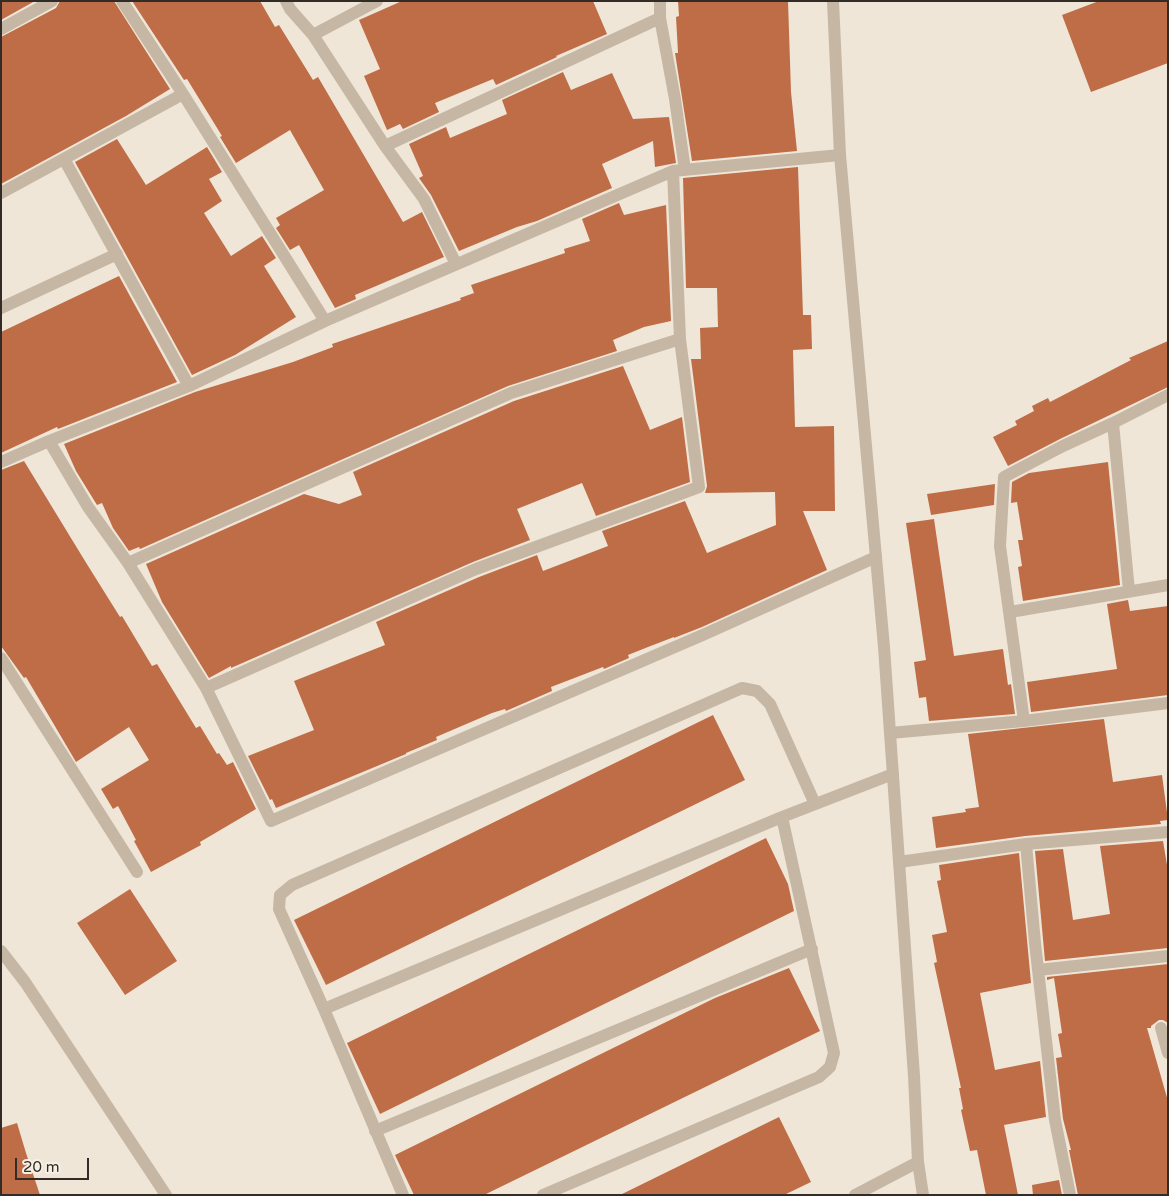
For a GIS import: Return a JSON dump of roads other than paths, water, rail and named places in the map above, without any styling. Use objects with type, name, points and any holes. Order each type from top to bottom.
[{"type":"street","points":[[1,29],[52,1]]},
{"type":"street","points":[[122,1],[183,94],[325,322]]},
{"type":"street","points":[[286,1],[290,9],[313,35],[385,146],[424,199],[456,264]]},
{"type":"street","points":[[313,35],[377,1]]},
{"type":"street","points":[[206,688],[476,569],[699,487],[680,339],[679,171],[675,99],[660,18],[660,1]]},
{"type":"street","points":[[834,1],[840,155],[876,557],[914,1076],[918,1162],[923,1195]]},
{"type":"street","points":[[385,146],[660,18]]},
{"type":"street","points":[[1,193],[183,94]]},
{"type":"street","points":[[1,462],[189,386],[325,322],[456,264],[679,171],[840,155]]},
{"type":"street","points":[[64,159],[189,386]]},
{"type":"street","points":[[1,308],[117,254]]},
{"type":"street","points":[[128,563],[511,393],[680,339]]},
{"type":"street","points":[[1024,721],[1000,546],[1004,477],[1168,395]]},
{"type":"street","points":[[1114,423],[1129,591]]},
{"type":"street","points":[[49,441],[88,507],[128,563],[206,688],[270,821],[705,634],[876,557]]},
{"type":"street","points":[[1010,612],[1168,586]]},
{"type":"street","points":[[1,658],[137,872]]},
{"type":"street","points":[[403,1195],[324,1009],[279,909],[280,895],[292,886],[742,688],[757,691],[770,704],[814,804]]},
{"type":"street","points":[[890,733],[1024,721],[1168,703]]},
{"type":"street","points":[[324,1009],[782,817],[893,774]]},
{"type":"street","points":[[544,1195],[819,1077],[830,1067],[834,1053],[782,817]]},
{"type":"street","points":[[899,862],[1026,844],[1168,832]]},
{"type":"street","points":[[1026,844],[1055,1120],[1070,1195]]},
{"type":"street","points":[[375,1131],[812,949]]},
{"type":"street","points":[[1,951],[25,982],[166,1195]]},
{"type":"street","points":[[1038,970],[1168,956]]},
{"type":"street","points":[[1161,1028],[1168,1053]]},
{"type":"street","points":[[855,1195],[918,1162]]}]
